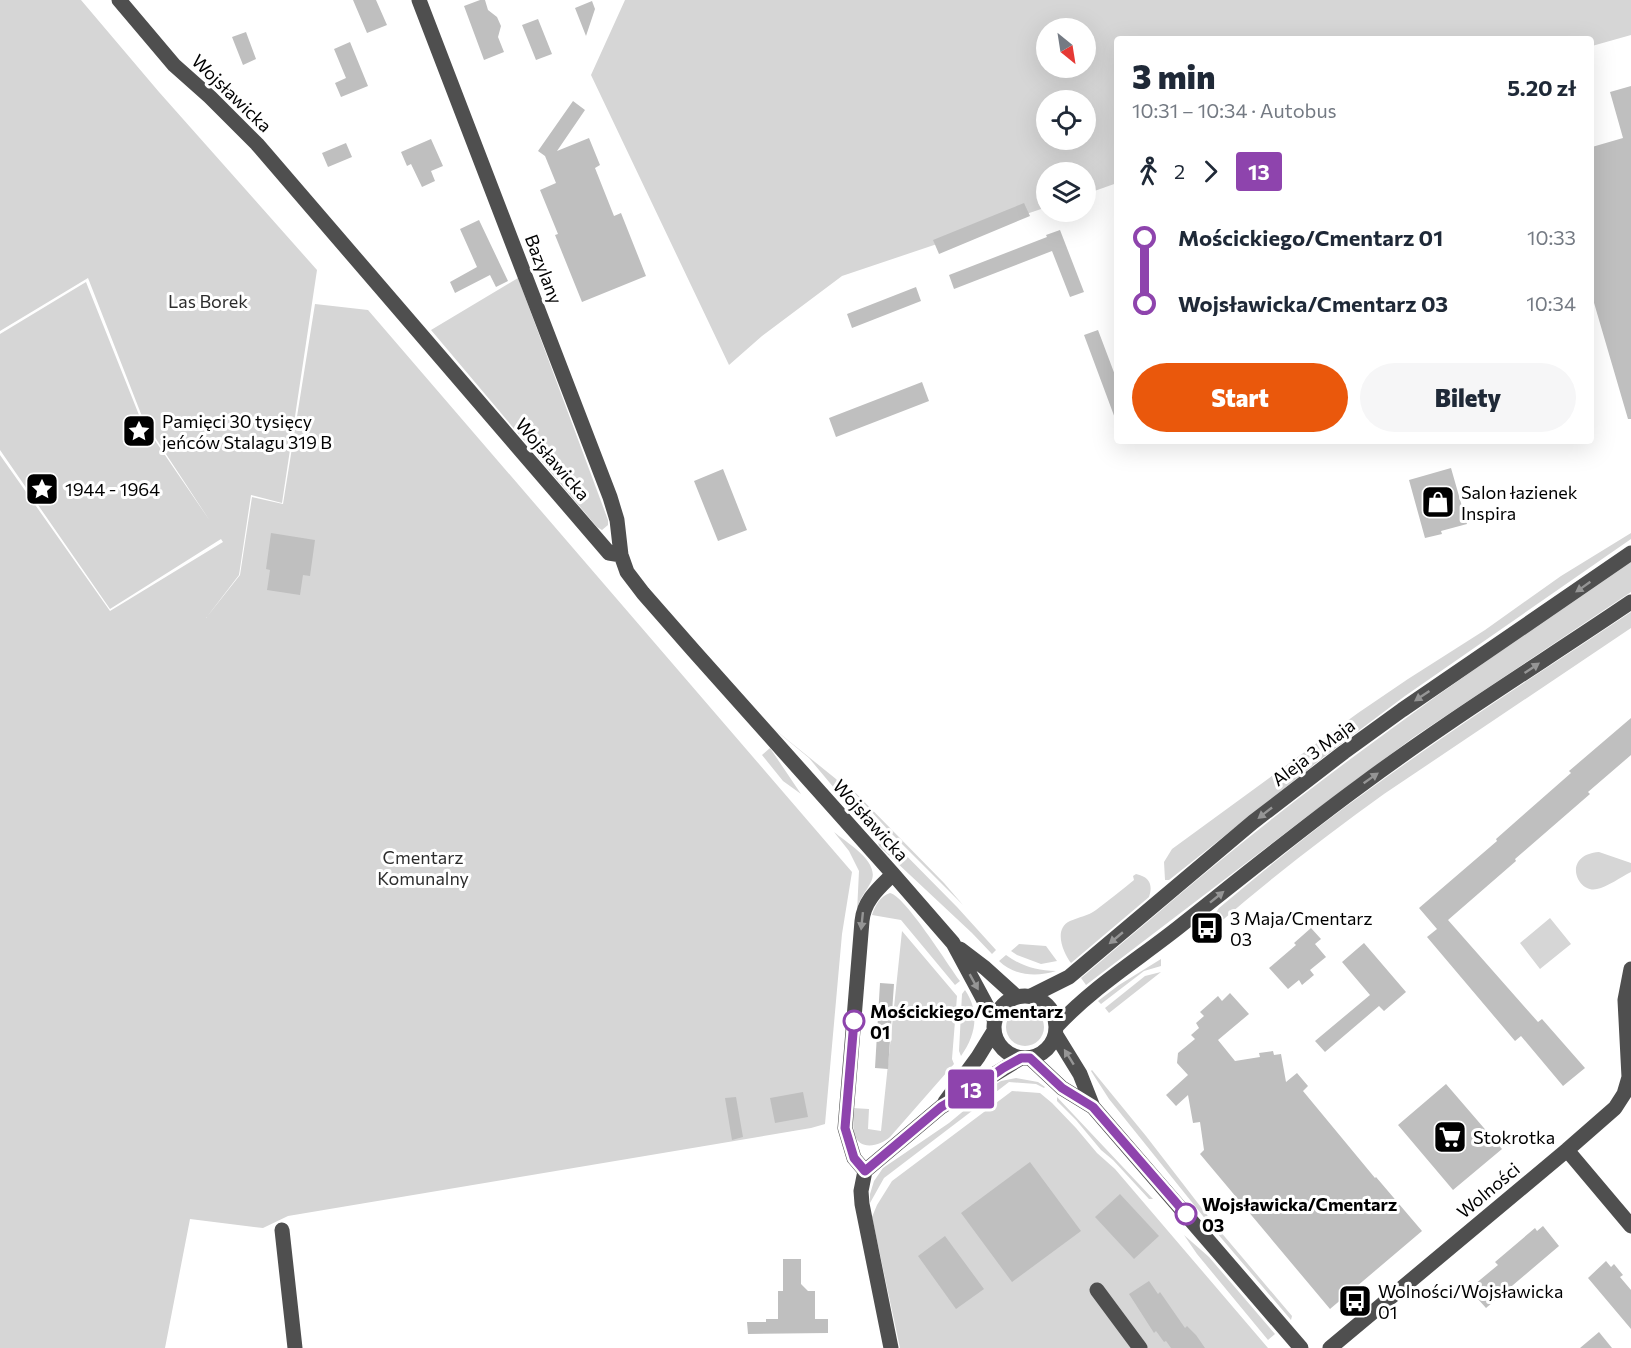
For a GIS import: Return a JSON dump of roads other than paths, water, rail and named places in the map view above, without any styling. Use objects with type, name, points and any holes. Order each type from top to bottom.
[{"type":"street","name":"Wojsławicka","points":[[119,0],[174,65],[257,144],[609,554],[621,555],[627,572],[643,593],[953,943],[1024,996]]},
{"type":"street","name":"Bazylany","points":[[419,0],[610,497],[617,520],[621,555]]},
{"type":"street","name":"Aleja 3 Maja","points":[[1024,996],[1068,976],[1253,822],[1344,752],[1631,553]]},
{"type":"street","points":[[1056,1030],[1073,1009],[1360,786],[1420,743],[1631,602]]},
{"type":"street","points":[[865,1171],[854,1158],[845,1128],[862,921],[863,912],[869,900],[893,874]]},
{"type":"street","name":"Wojsławicka","points":[[953,943],[994,1026]]},
{"type":"street","name":"Wolności","points":[[1330,1348],[1615,1108],[1624,1094],[1629,1077],[1625,1000],[1631,969]]},
{"type":"street","points":[[891,1348],[861,1204],[865,1171],[941,1107],[1025,1058],[1041,1054],[1051,1046],[1056,1030],[1055,1016],[1049,1006],[1041,1000],[1024,996],[1006,1002],[999,1010],[983,1050],[941,1107]]},
{"type":"street","points":[[994,1026],[997,1040],[1003,1049],[1011,1055],[1025,1058],[1062,1088],[1093,1107],[1301,1348]]},
{"type":"street","points":[[1056,1030],[1080,1074],[1093,1107]]},
{"type":"street","points":[[1567,1150],[1631,1226]]},
{"type":"street","points":[[282,1230],[295,1348]]},
{"type":"street","points":[[1097,1290],[1140,1348]]},
{"type":"place","name":"Pamięci 30 tysięcy jeńców Stalagu 319 B","points":[[139,431]]},
{"type":"place","name":"1944 - 1964","points":[[42,489]]},
{"type":"place","name":"Salon łazienek Inspira","points":[[1438,502]]},
{"type":"place","name":"3 Maja/Cmentarz 03","points":[[1207,928]]},
{"type":"place","name":"Mościckiego/Cmentarz 01","points":[[854,1021]]},
{"type":"place","name":"Stokrotka","points":[[1450,1137]]},
{"type":"place","name":"Wojsławicka/Cmentarz 03","points":[[1186,1214]]},
{"type":"place","name":"Wolności/Wojsławicka 01","points":[[1355,1301]]},
{"type":"park label","name":"Las Borek","points":[[208,301]]},
{"type":"park label","name":"Cmentarz Komunalny","points":[[423,867]]}]
